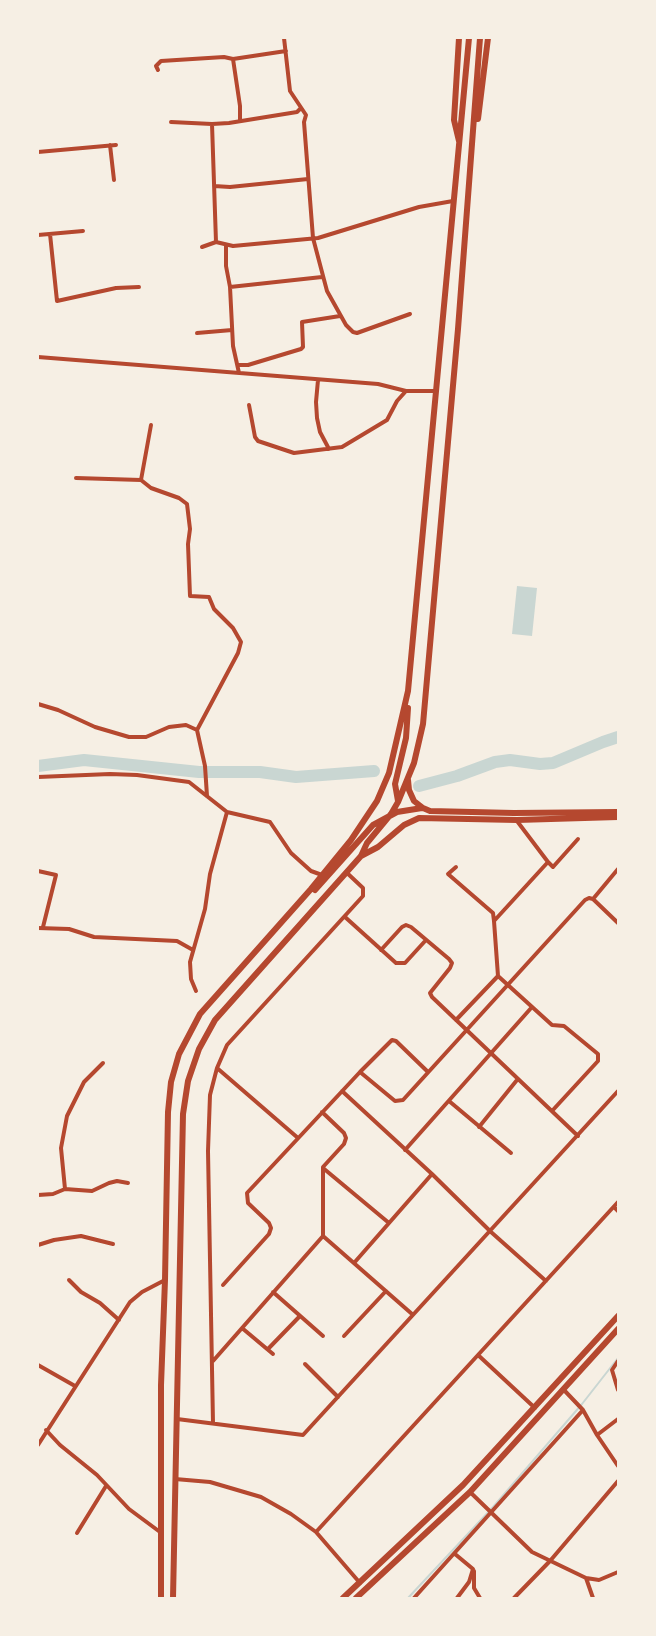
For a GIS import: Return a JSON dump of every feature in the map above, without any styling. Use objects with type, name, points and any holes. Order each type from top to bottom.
[{"type":"main road","points":[[459,38],[454,120],[460,145]]},
{"type":"main road","points":[[419,818],[404,810],[398,802],[396,784],[406,738],[408,691],[469,38]]},
{"type":"main road","points":[[173,1599],[183,1114],[186,1089],[206,1034],[226,1006],[360,856],[398,802],[414,763],[423,724],[480,38]]},
{"type":"main road","points":[[472,152],[489,38]]},
{"type":"main road","points":[[160,1599],[161,1385],[168,1112],[171,1082],[179,1054],[192,1027],[209,1003],[295,908],[361,828],[377,801],[389,773],[408,691]]},
{"type":"main road","points":[[408,777],[411,796],[423,808]]},
{"type":"main road","points":[[295,908],[322,883],[373,825],[391,814],[404,810],[423,808],[438,811],[514,813],[618,812]]},
{"type":"main road","points":[[360,856],[378,847],[404,825],[419,818],[517,820],[618,818]]},
{"type":"main road","points":[[343,1599],[463,1485],[618,1316]]},
{"type":"main road","points":[[356,1599],[470,1492],[618,1329]]},
{"type":"street","points":[[284,38],[290,91],[306,115],[304,122],[313,238],[322,277],[340,316],[350,330],[357,333],[410,314]]},
{"type":"street","points":[[158,70],[156,66],[161,61],[224,57],[233,59],[286,51]]},
{"type":"street","points":[[233,59],[240,121]]},
{"type":"street","points":[[171,122],[212,124],[240,121],[289,113],[301,108]]},
{"type":"street","points":[[212,124],[216,243]]},
{"type":"street","points":[[110,145],[114,180]]},
{"type":"street","points":[[38,152],[116,145]]},
{"type":"street","points":[[214,186],[308,179]]},
{"type":"street","points":[[202,247],[216,243],[226,246],[324,236],[419,207],[454,201]]},
{"type":"street","points":[[38,235],[82,231]]},
{"type":"street","points":[[51,234],[57,301],[116,288],[139,287]]},
{"type":"street","points":[[226,246],[232,330],[239,373]]},
{"type":"street","points":[[230,287],[322,277]]},
{"type":"street","points":[[238,365],[248,365],[301,349],[303,347],[302,322],[340,316]]},
{"type":"street","points":[[197,333],[232,330]]},
{"type":"street","points":[[38,357],[378,384],[406,391],[436,391]]},
{"type":"street","points":[[318,380],[317,418],[320,432],[329,450]]},
{"type":"street","points":[[249,405],[255,437],[258,441],[289,453],[329,450],[342,447],[387,420],[397,400],[406,391]]},
{"type":"street","points":[[141,480],[151,425]]},
{"type":"street","points":[[76,478],[141,480],[151,488],[179,498],[187,504],[190,529],[188,544],[190,596],[209,597],[214,609],[233,628],[241,642],[238,653],[197,730],[205,766],[207,795]]},
{"type":"street","points":[[38,704],[58,710],[94,727],[129,737],[146,737],[169,727],[186,724],[197,730]]},
{"type":"street","points":[[38,777],[83,774],[137,775],[189,782],[227,812],[270,822],[291,853],[311,871],[323,875]]},
{"type":"street","points":[[196,991],[191,979],[190,962],[203,918],[210,874],[227,812]]},
{"type":"street","points":[[517,820],[553,867],[578,839]]},
{"type":"street","points":[[494,921],[548,862]]},
{"type":"street","points":[[456,867],[448,874],[493,913],[498,976],[552,1025],[564,1026],[598,1054],[599,1058],[552,1111]]},
{"type":"street","points":[[593,899],[618,869]]},
{"type":"street","points":[[38,872],[56,875],[44,927]]},
{"type":"street","points":[[213,1423],[208,1151],[210,1095],[217,1068],[227,1045],[363,896],[363,888],[346,872]]},
{"type":"street","points":[[360,1072],[395,1101],[403,1100],[585,900],[593,899],[618,922]]},
{"type":"street","points":[[345,916],[396,963],[405,963],[426,940]]},
{"type":"street","points":[[381,950],[402,927],[406,926],[411,927],[452,963],[430,993],[432,997],[578,1136]]},
{"type":"street","points":[[38,928],[69,929],[94,937],[177,941],[193,950]]},
{"type":"street","points":[[456,1020],[498,976]]},
{"type":"street","points":[[405,1150],[532,1007]]},
{"type":"street","points":[[222,1285],[269,1234],[271,1228],[269,1223],[248,1203],[247,1194],[360,1072],[393,1040],[428,1072]]},
{"type":"street","points":[[65,1189],[61,1148],[66,1116],[84,1083],[103,1063]]},
{"type":"street","points":[[217,1068],[298,1138]]},
{"type":"street","points":[[479,1127],[517,1080]]},
{"type":"street","points":[[342,1091],[546,1281]]},
{"type":"street","points":[[177,1419],[303,1435],[618,1091]]},
{"type":"street","points":[[449,1101],[511,1153]]},
{"type":"street","points":[[213,1361],[323,1236],[322,1167],[344,1144],[346,1138],[344,1133],[322,1112]]},
{"type":"street","points":[[322,1167],[389,1223]]},
{"type":"street","points":[[354,1263],[432,1174]]},
{"type":"street","points":[[38,1195],[53,1194],[65,1189],[92,1191],[117,1181],[128,1183]]},
{"type":"street","points":[[315,1532],[618,1202]]},
{"type":"street","points":[[614,1207],[618,1211]]},
{"type":"street","points":[[38,1245],[81,1236],[113,1244]]},
{"type":"street","points":[[323,1236],[412,1314]]},
{"type":"street","points":[[69,1280],[81,1292],[100,1303],[119,1320]]},
{"type":"street","points":[[38,1445],[130,1302],[142,1292],[165,1280]]},
{"type":"street","points":[[344,1336],[386,1291]]},
{"type":"street","points":[[273,1293],[323,1336]]},
{"type":"street","points":[[268,1349],[300,1316]]},
{"type":"street","points":[[242,1328],[273,1354]]},
{"type":"street","points":[[478,1355],[535,1409]]},
{"type":"street","points":[[618,1361],[612,1370],[618,1390]]},
{"type":"street","points":[[38,1365],[75,1386]]},
{"type":"street","points":[[306,1365],[338,1397]]},
{"type":"street","points":[[563,1389],[583,1410],[618,1466]]},
{"type":"street","points":[[414,1599],[583,1410]]},
{"type":"street","points":[[597,1435],[618,1419]]},
{"type":"street","points":[[46,1430],[60,1445],[93,1471],[129,1509],[160,1532]]},
{"type":"street","points":[[175,1479],[210,1482],[261,1497],[291,1514],[315,1532],[360,1584]]},
{"type":"street","points":[[514,1599],[550,1561],[618,1481]]},
{"type":"street","points":[[76,1533],[106,1486]]},
{"type":"street","points":[[470,1492],[532,1552],[586,1578],[599,1580],[618,1572]]},
{"type":"street","points":[[455,1554],[473,1569],[474,1588],[480,1599]]},
{"type":"street","points":[[457,1599],[469,1582],[473,1569]]},
{"type":"street","points":[[586,1578],[593,1599]]},
{"type":"shaded area","points":[[517,586],[537,588],[532,636],[512,634]]},
{"type":"waterway","points":[[419,786],[457,776],[495,762],[510,760],[540,764],[553,763],[618,737]]},
{"type":"waterway","points":[[38,766],[84,760],[199,772],[260,772],[296,777],[374,771]]},
{"type":"waterway","points":[[408,1598],[493,1507],[582,1404],[618,1358]]}]
